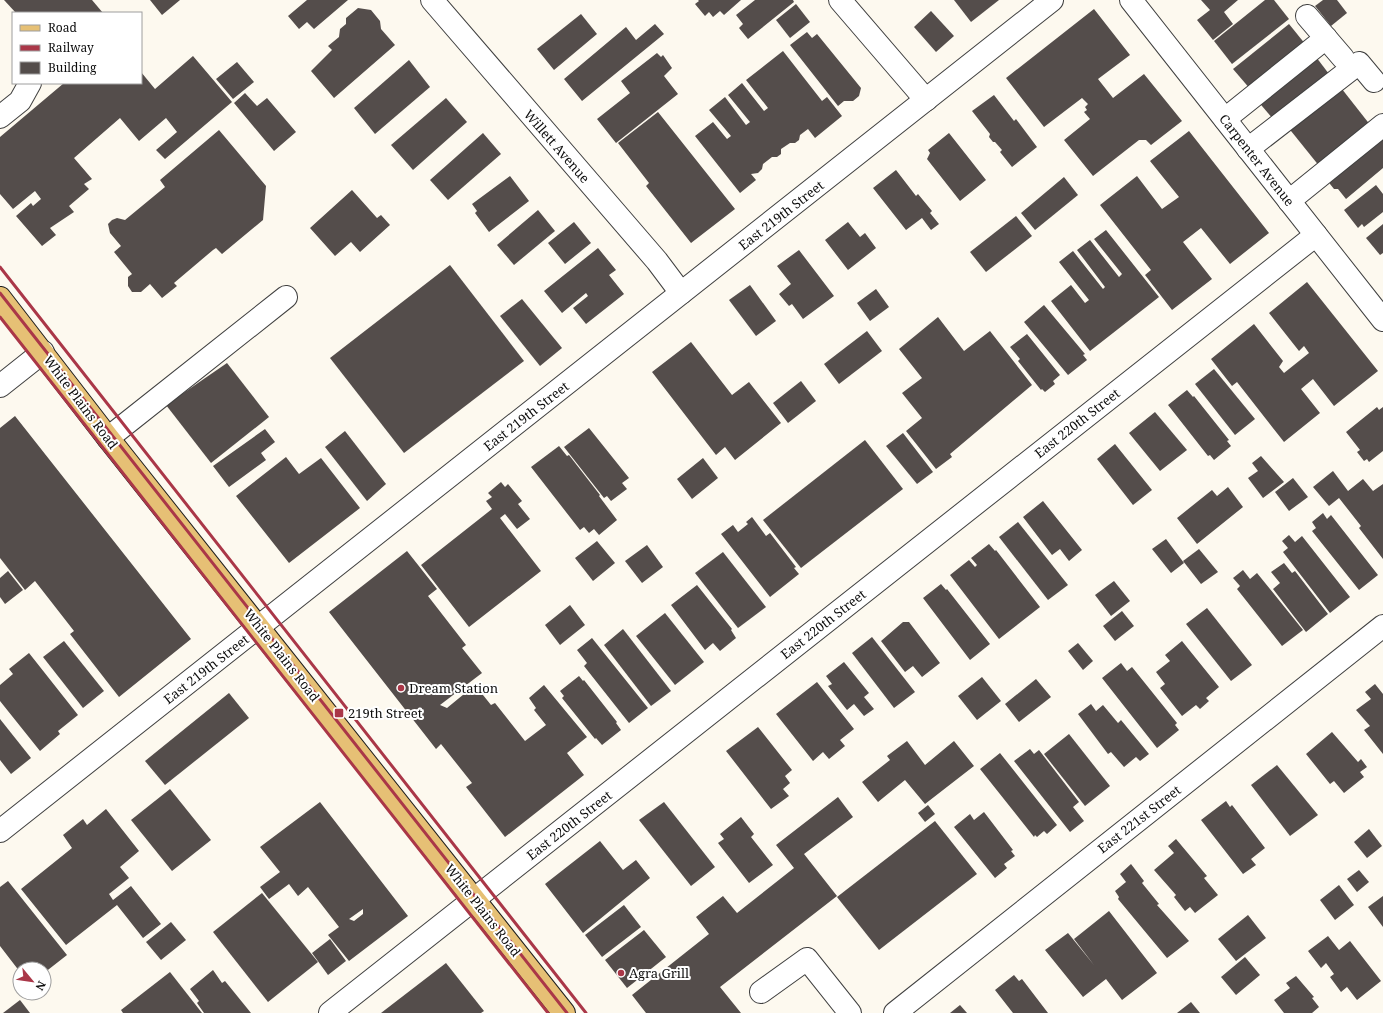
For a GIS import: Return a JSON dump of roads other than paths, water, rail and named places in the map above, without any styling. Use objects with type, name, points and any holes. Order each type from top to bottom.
[{"type":"main road","name":"White Plains Road","points":[[0,298],[108,438],[260,627],[564,1013]]},
{"type":"street","name":"Willett Avenue","points":[[432,0],[657,261],[682,293]]},
{"type":"street","points":[[840,0],[926,100]]},
{"type":"street","name":"East 219th Street","points":[[0,831],[1052,0]]},
{"type":"street","name":"Carpenter Avenue","points":[[1131,0],[1383,320]]},
{"type":"street","points":[[1307,16],[1343,58]]},
{"type":"street","points":[[1224,119],[1326,38]]},
{"type":"street","points":[[1248,149],[1359,63],[1374,81]]},
{"type":"street","points":[[0,117],[20,100],[29,84]]},
{"type":"street","points":[[1289,201],[1383,125]]},
{"type":"street","name":"East 220th Street","points":[[330,1013],[1316,235]]},
{"type":"street","points":[[108,438],[286,297]]},
{"type":"street","points":[[0,386],[43,352]]},
{"type":"street","name":"East 221st Street","points":[[895,1013],[1383,626]]},
{"type":"street","points":[[761,992],[807,959],[850,1013]]},
{"type":"railway","points":[[0,267],[586,1013]]},
{"type":"railway","points":[[0,293],[567,1013]]},
{"type":"railway","points":[[0,317],[548,1013]]},
{"type":"place","name":"Dream Station","points":[[401,688]]},
{"type":"place","name":"219th Street","points":[[339,713]]},
{"type":"place","name":"Agra Grill","points":[[621,973]]}]
